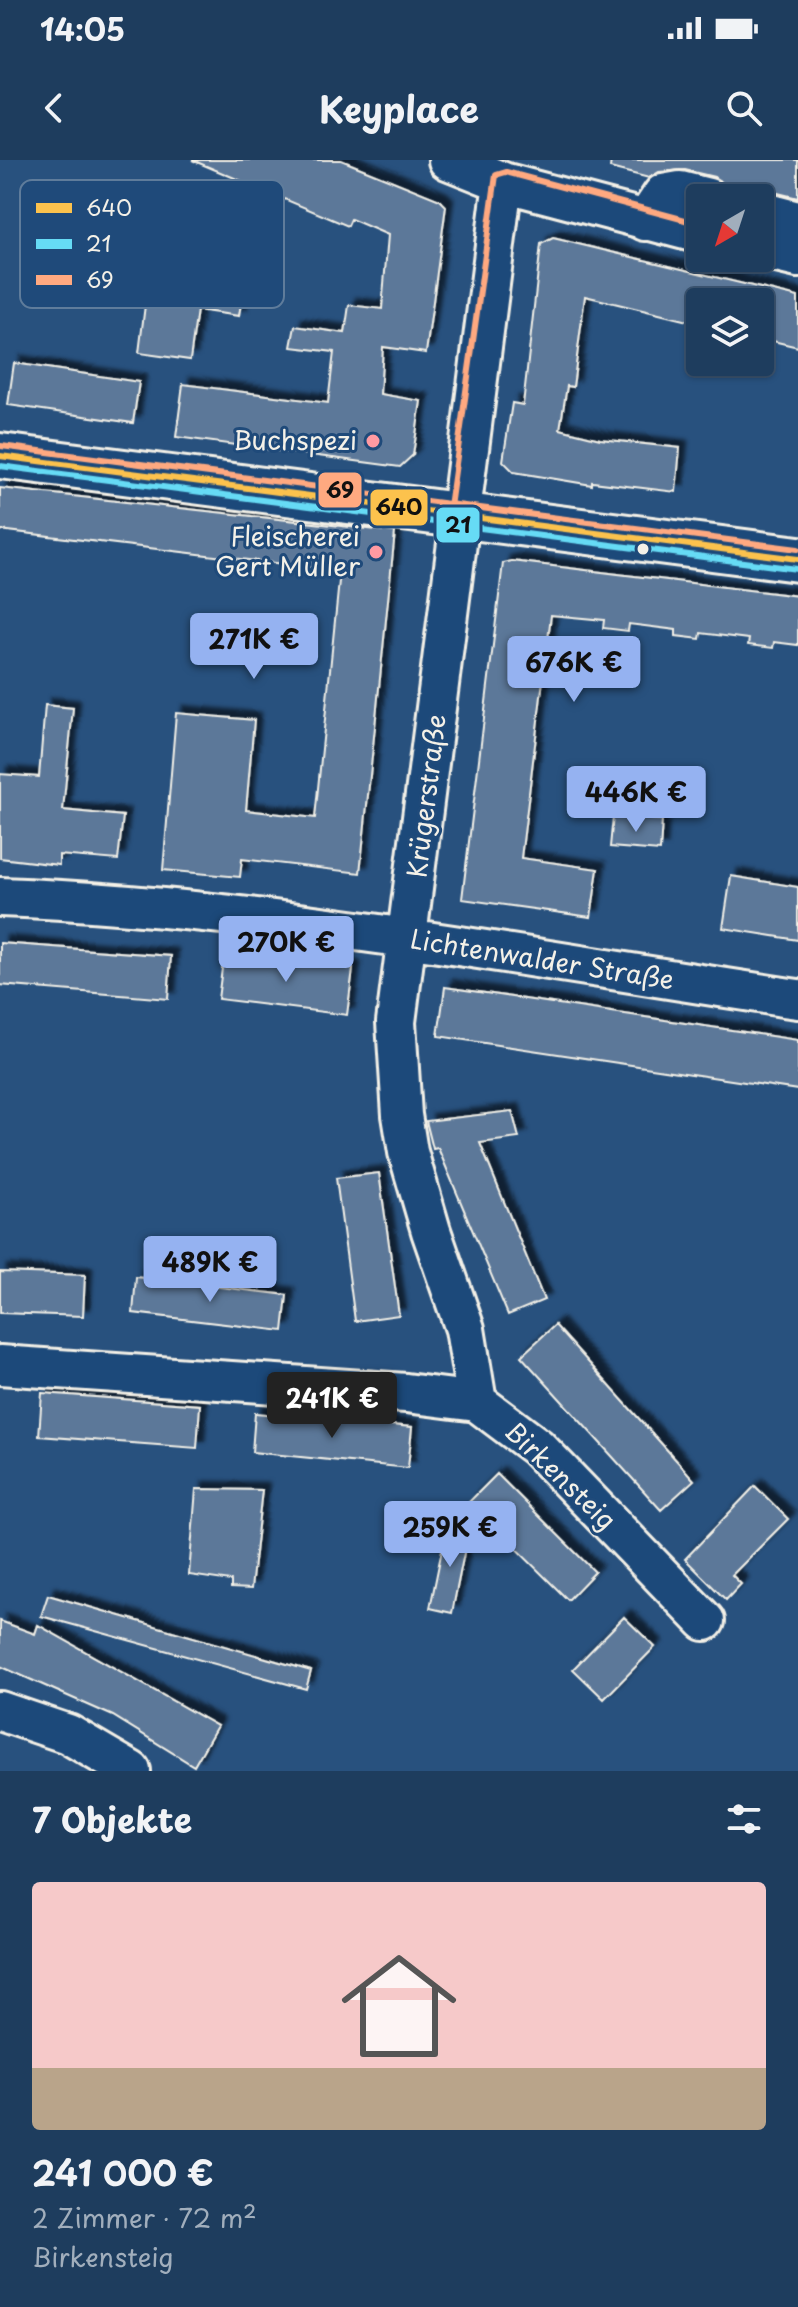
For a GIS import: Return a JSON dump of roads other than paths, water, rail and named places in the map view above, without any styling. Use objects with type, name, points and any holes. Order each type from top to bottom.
[{"type":"main road","points":[[0,456],[798,559]]},
{"type":"street","points":[[448,160],[503,182],[686,231]]},
{"type":"street","name":"Krügerstraße","points":[[477,1402],[465,1329],[417,1184],[402,1115],[396,1022],[405,940],[414,903],[459,515],[503,182]]},
{"type":"street","points":[[645,221],[663,194],[686,192]]},
{"type":"street","points":[[774,215],[798,221]]},
{"type":"street","points":[[774,252],[798,258]]},
{"type":"street","name":"Lichtenwalder Straße","points":[[0,897],[194,912],[798,999]]},
{"type":"street","name":"Birkensteig","points":[[0,1365],[406,1393],[477,1402],[537,1447],[705,1621]]},
{"type":"street","points":[[0,1711],[68,1734],[131,1771]]},
{"type":"place","name":"Buchspezi","points":[[373,441]]},
{"type":"place","name":"Fleischerei Gert Müller","points":[[376,552]]}]
